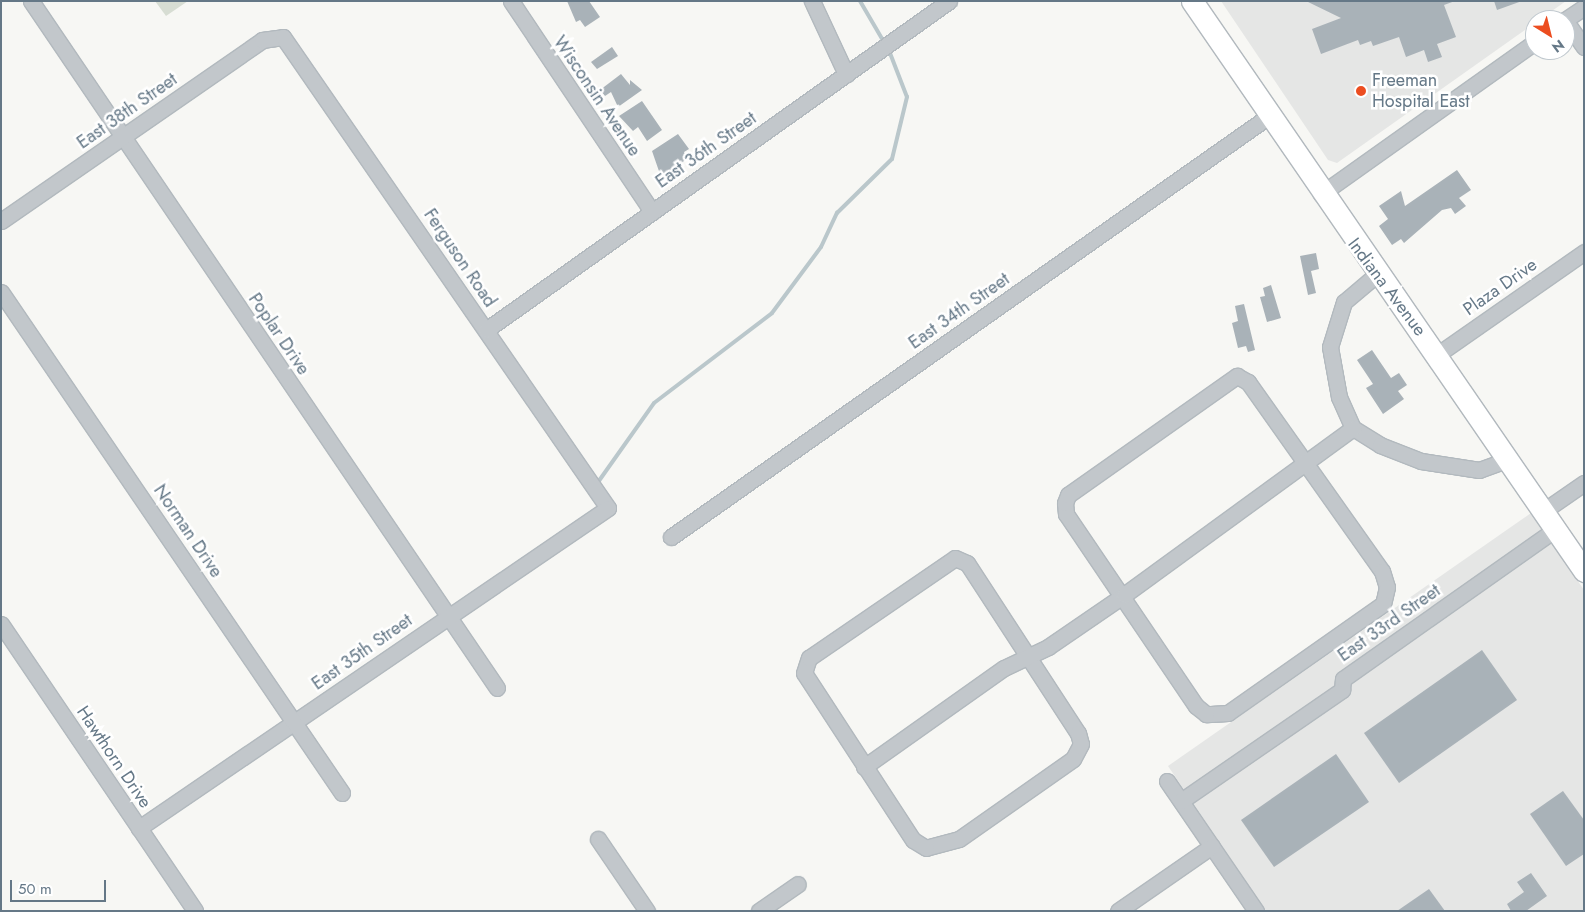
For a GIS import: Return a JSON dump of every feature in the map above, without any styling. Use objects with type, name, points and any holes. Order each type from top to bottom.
[{"type":"street","name":"Poplar Drive","points":[[31,1],[497,688]]},
{"type":"street","name":"Wisconsin Avenue","points":[[511,1],[652,212]]},
{"type":"street","points":[[812,1],[846,74]]},
{"type":"street","name":"East 36th Street","points":[[486,330],[949,1]]},
{"type":"street","name":"Indiana Avenue","points":[[1192,1],[1376,275],[1438,354],[1510,459],[1553,531],[1584,571]]},
{"type":"street","name":"East 38th Street","points":[[1,221],[262,40],[276,35]]},
{"type":"street","name":"Ferguson Road","points":[[276,35],[291,43],[608,508]]},
{"type":"street","points":[[1575,35],[1584,48]]},
{"type":"street","points":[[1321,194],[1525,49]]},
{"type":"street","name":"East 34th Street","points":[[671,537],[1269,116]]},
{"type":"street","name":"Plaza Drive","points":[[1438,354],[1584,252]]},
{"type":"street","points":[[1376,275],[1344,302],[1330,348],[1337,390],[1353,428],[1380,445],[1421,461],[1479,470],[1510,459]]},
{"type":"street","name":"Norman Drive","points":[[1,292],[342,793]]},
{"type":"street","points":[[1236,376],[1248,382],[1306,463],[1382,571],[1387,587],[1383,604],[1228,713],[1206,714],[1196,706],[1124,595],[1066,514],[1065,503],[1068,495],[1192,404],[1236,376]]},
{"type":"street","points":[[864,767],[1026,657],[1048,647],[1124,595],[1353,428]]},
{"type":"street","points":[[1542,512],[1584,483]]},
{"type":"street","name":"East 35th Street","points":[[139,828],[295,722],[447,615],[608,508]]},
{"type":"street","name":"East 33rd Street","points":[[1181,801],[1342,690],[1343,679],[1553,531]]},
{"type":"street","points":[[955,558],[967,563],[1026,657],[1078,733],[1081,744],[1073,759],[959,839],[926,848],[913,840],[864,767],[804,673],[809,658],[955,558]]},
{"type":"street","name":"Hawthorn Drive","points":[[1,624],[195,911]]},
{"type":"street","points":[[1167,781],[1256,911]]},
{"type":"street","points":[[598,839],[647,911]]},
{"type":"street","points":[[1118,911],[1212,846]]},
{"type":"street","points":[[759,911],[798,884]]},
{"type":"shaded area","points":[[155,1],[188,1],[166,16]]},
{"type":"shaded area","name":"Freeman Hospital East","points":[[1221,1],[1566,1],[1553,10],[1525,10],[1525,30],[1337,163],[1328,160]]},
{"type":"shaded area","points":[[1531,513],[1584,590],[1584,911],[1266,911],[1168,766]]},
{"type":"building","points":[[567,1],[589,1],[600,17],[585,27],[580,20],[576,22]]},
{"type":"building","points":[[1306,1],[1455,1],[1444,5],[1456,37],[1437,44],[1442,57],[1428,62],[1424,50],[1406,57],[1399,37],[1373,46],[1371,41],[1360,45],[1358,40],[1321,54],[1312,29],[1341,18]]},
{"type":"building","points":[[1494,1],[1522,1],[1497,10]]},
{"type":"building","points":[[612,47],[618,56],[597,69],[591,62]]},
{"type":"building","points":[[621,74],[630,85],[630,80],[642,90],[618,107],[611,92],[605,96],[600,90]]},
{"type":"building","points":[[642,101],[662,130],[647,141],[638,127],[633,131],[619,116]]},
{"type":"building","points":[[678,134],[689,149],[684,152],[687,159],[661,177],[652,151]]},
{"type":"building","points":[[1457,170],[1471,190],[1459,198],[1466,206],[1455,214],[1451,208],[1442,210],[1404,243],[1401,239],[1392,245],[1379,226],[1388,219],[1379,206],[1401,191],[1405,206]]},
{"type":"building","points":[[1316,253],[1319,269],[1311,271],[1316,293],[1308,295],[1300,256]]},
{"type":"building","points":[[1271,285],[1281,318],[1267,322],[1260,297],[1265,296],[1263,288]]},
{"type":"building","points":[[1244,304],[1255,350],[1248,352],[1246,346],[1238,348],[1232,323],[1238,321],[1235,306]]},
{"type":"building","points":[[1372,350],[1391,378],[1399,373],[1407,385],[1398,391],[1404,399],[1383,414],[1366,388],[1373,384],[1357,360]]},
{"type":"building","points":[[1482,650],[1517,700],[1399,783],[1364,733]]},
{"type":"building","points":[[1336,754],[1369,802],[1274,867],[1241,820]]},
{"type":"building","points":[[1563,791],[1584,820],[1584,854],[1566,866],[1530,814]]},
{"type":"building","points":[[1531,873],[1547,896],[1526,911],[1511,911],[1507,904],[1524,892],[1517,882]]},
{"type":"building","points":[[1429,889],[1445,911],[1397,911]]},
{"type":"waterway","points":[[860,1],[884,42]]},
{"type":"waterway","points":[[596,485],[654,403],[772,313],[821,247],[837,213],[892,159],[907,97],[888,48]]},
{"type":"place","name":"Freeman Hospital East","points":[[1361,91]]}]
